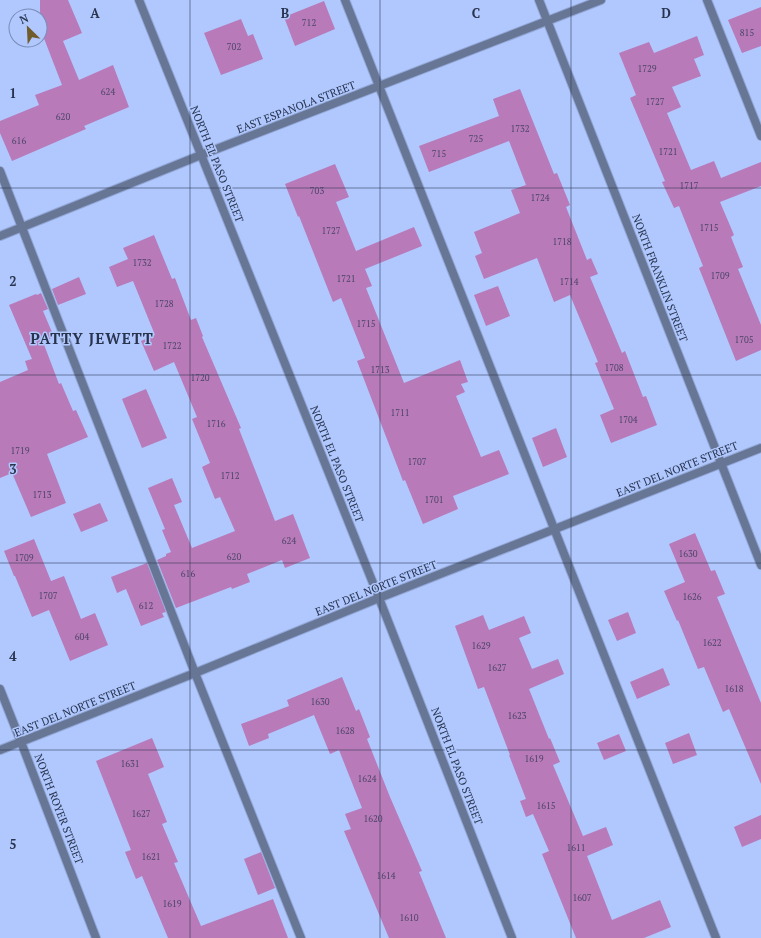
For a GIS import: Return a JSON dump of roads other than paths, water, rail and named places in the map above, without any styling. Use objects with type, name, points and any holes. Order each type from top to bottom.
[{"type":"street","name":"NORTH EL PASO STREET","points":[[139,0],[379,598],[512,938]]},
{"type":"street","points":[[345,0],[716,938]]},
{"type":"street","name":"NORTH FRANKLIN STREET","points":[[539,0],[761,564]]},
{"type":"street","name":"EAST ESPANOLA STREET","points":[[0,236],[201,155],[601,0]]},
{"type":"street","points":[[707,0],[761,136]]},
{"type":"street","points":[[0,171],[195,673],[301,938]]},
{"type":"street","name":"EAST DEL NORTE STREET","points":[[0,750],[379,598],[761,448]]},
{"type":"street","name":"NORTH ROYER STREET","points":[[0,689],[96,938]]},
{"type":"district","name":"PATTY JEWETT","points":[[92,338]]}]
